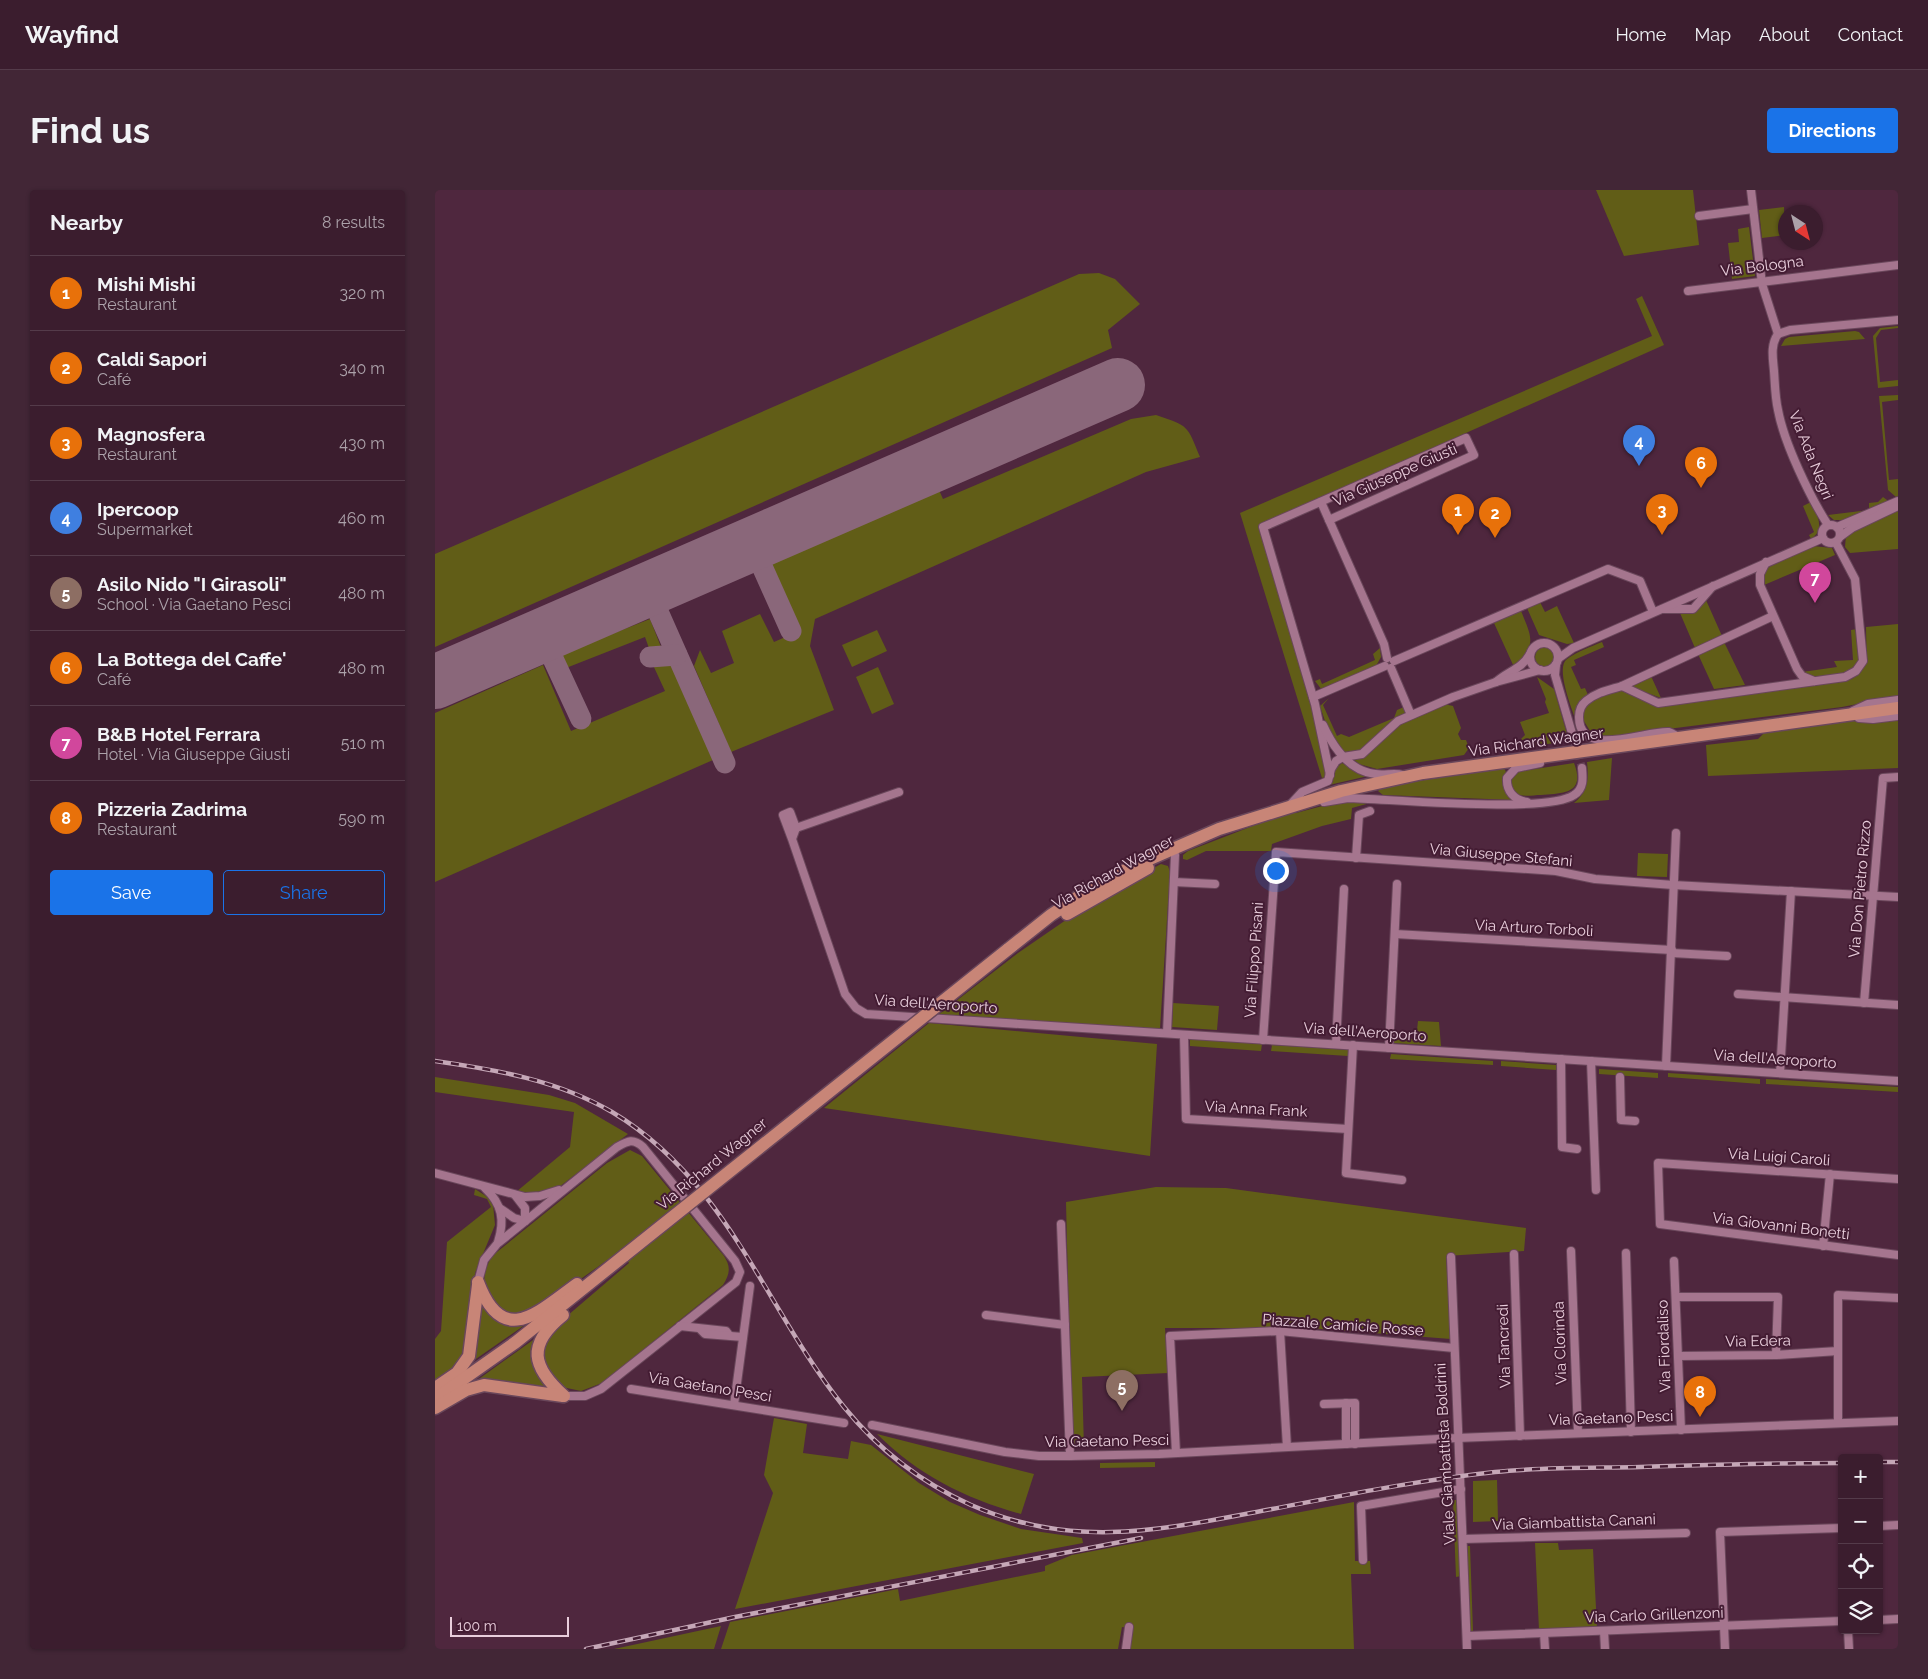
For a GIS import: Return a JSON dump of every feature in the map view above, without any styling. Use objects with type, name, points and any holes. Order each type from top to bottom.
[{"type":"main road","name":"Via Richard Wagner","points":[[435,1399],[516,1342],[1051,915],[1107,880],[1195,838],[1341,791],[1409,776],[1898,708]]},
{"type":"main road","name":"Via Richard Wagner","points":[[1007,950],[1103,892],[1235,825]]},
{"type":"main road","points":[[478,1282],[489,1306],[496,1313],[510,1320],[523,1320],[538,1313],[599,1268],[625,1255]]},
{"type":"main road","points":[[564,1396],[541,1372],[538,1353],[542,1338],[558,1319],[612,1273],[625,1255]]},
{"type":"main road","points":[[435,1388],[457,1373],[469,1356],[478,1282]]},
{"type":"main road","points":[[435,1408],[466,1390],[484,1385],[564,1396]]},
{"type":"street","points":[[1751,190],[1761,281],[1778,334],[1790,330],[1898,320]]},
{"type":"street","points":[[1699,216],[1753,210]]},
{"type":"street","name":"Via Bologna","points":[[1689,291],[1898,266]]},
{"type":"street","name":"Via Ada Negri","points":[[1778,334],[1773,351],[1778,411],[1791,449],[1819,510],[1833,526]]},
{"type":"street","name":"Via Giuseppe Giusti","points":[[1329,520],[1474,455],[1466,438],[1263,527],[1314,700],[1330,775]]},
{"type":"street","points":[[1898,501],[1833,526],[1823,531],[1823,538],[1829,544],[1836,543],[1841,536],[1852,528],[1898,506]]},
{"type":"street","name":"Via Giuseppe Giusti","points":[[1321,502],[1383,644],[1411,715]]},
{"type":"street","points":[[1833,526],[1841,536]]},
{"type":"street","points":[[1284,808],[1303,792],[1325,784],[1333,764],[1343,757],[1362,754],[1399,720],[1448,699],[1496,682],[1550,670],[1573,648],[1716,583],[1823,538]]},
{"type":"street","points":[[1621,686],[1658,702],[1845,677],[1859,668],[1863,660],[1855,579],[1836,543]]},
{"type":"street","points":[[1766,562],[1760,574],[1760,585],[1773,616],[1799,673],[1806,678],[1816,681]]},
{"type":"street","points":[[1314,700],[1389,663],[1608,569],[1640,581],[1653,612]]},
{"type":"street","points":[[1653,612],[1669,608],[1693,609],[1716,583]]},
{"type":"street","points":[[1681,738],[1669,732],[1601,741],[1587,736],[1579,721],[1582,705],[1600,692],[1621,686],[1773,616]]},
{"type":"street","points":[[1496,682],[1504,675],[1521,667],[1538,644],[1548,643],[1553,646],[1558,652],[1555,675],[1574,740]]},
{"type":"street","points":[[1553,646],[1573,648]]},
{"type":"street","points":[[1531,654],[1533,665],[1553,678],[1559,688]]},
{"type":"street","name":"Via Giuseppe Giusti","points":[[1314,700],[1332,744],[1343,757],[1355,766],[1376,774],[1396,773],[1409,776]]},
{"type":"street","points":[[1845,715],[1868,705],[1898,701]]},
{"type":"street","name":"Via Richard Wagner","points":[[1845,715],[1873,718],[1898,715]]},
{"type":"street","points":[[1539,804],[1522,801],[1513,797],[1507,786],[1507,778],[1516,768],[1557,761],[1569,753]]},
{"type":"street","points":[[1284,808],[1302,809],[1348,798],[1539,804],[1557,802],[1575,795],[1582,785],[1582,768]]},
{"type":"street","name":"Via Don Pietro Rizzo","points":[[1864,1003],[1883,778],[1898,777]]},
{"type":"street","points":[[792,839],[796,828],[899,792]]},
{"type":"street","points":[[1356,858],[1359,815],[1370,811]]},
{"type":"street","name":"Via dell'Aeroporto","points":[[796,828],[790,812],[783,815],[842,986],[850,1002],[861,1012],[1167,1034],[1898,1081]]},
{"type":"street","points":[[1666,1066],[1676,833]]},
{"type":"street","name":"Via Giuseppe Stefani","points":[[1275,852],[1556,871],[1595,878],[1673,885],[1898,897]]},
{"type":"street","name":"Via Filippo Pisani","points":[[1263,1040],[1275,852]]},
{"type":"street","points":[[1167,1034],[1175,855]]},
{"type":"street","points":[[1174,882],[1215,884]]},
{"type":"street","points":[[1389,1048],[1397,884]]},
{"type":"street","points":[[1336,1044],[1344,889]]},
{"type":"street","points":[[1780,1073],[1791,891]]},
{"type":"street","name":"Via Arturo Torboli","points":[[1395,934],[1727,956]]},
{"type":"street","points":[[1738,994],[1898,1005]]},
{"type":"street","name":"Via Anna Frank","points":[[1184,1034],[1186,1119],[1349,1129]]},
{"type":"street","points":[[1353,1046],[1346,1173],[1402,1180]]},
{"type":"street","points":[[1561,1059],[1562,1148],[1577,1149]]},
{"type":"street","points":[[1591,1061],[1596,1190]]},
{"type":"street","points":[[1620,1077],[1621,1120],[1635,1121]]},
{"type":"street","points":[[478,1282],[484,1260],[497,1244],[617,1147],[634,1140],[643,1147],[735,1261],[740,1272],[736,1282],[598,1391],[585,1396],[564,1396]]},
{"type":"street","name":"Via Luigi Caroli","points":[[1659,1224],[1658,1163],[1898,1179]]},
{"type":"street","points":[[435,1173],[515,1195],[540,1196],[570,1185]]},
{"type":"street","points":[[1823,1246],[1829,1174]]},
{"type":"street","points":[[485,1188],[501,1208],[514,1218],[525,1221]]},
{"type":"street","points":[[515,1195],[525,1208],[525,1221]]},
{"type":"street","points":[[497,1244],[502,1224],[501,1208]]},
{"type":"street","points":[[1061,1224],[1070,1456]]},
{"type":"street","name":"Via Giovanni Bonetti","points":[[1659,1224],[1898,1255]]},
{"type":"street","name":"Via Clorinda","points":[[1571,1251],[1578,1434]]},
{"type":"street","points":[[1626,1253],[1631,1432]]},
{"type":"street","name":"Via Tancredi","points":[[1514,1254],[1520,1436]]},
{"type":"street","name":"Viale Giambattista Boldrini","points":[[1451,1257],[1467,1649]]},
{"type":"street","name":"Via Fiordaliso","points":[[1673,1261],[1679,1356],[1681,1430]]},
{"type":"street","points":[[734,1405],[750,1286]]},
{"type":"street","points":[[1838,1423],[1838,1295],[1898,1298]]},
{"type":"street","points":[[1676,1298],[1778,1297],[1776,1355]]},
{"type":"street","points":[[986,1316],[1065,1325]]},
{"type":"street","points":[[680,1326],[701,1330],[705,1334],[743,1337]]},
{"type":"street","points":[[1280,1331],[1287,1447]]},
{"type":"street","name":"Piazzale Camicie Rosse","points":[[1176,1453],[1170,1336],[1280,1331],[1454,1348]]},
{"type":"street","name":"Via Edera","points":[[1679,1356],[1776,1355],[1838,1351]]},
{"type":"street","name":"Via Gaetano Pesci","points":[[631,1389],[844,1423]]},
{"type":"street","points":[[1345,1403],[1346,1444]]},
{"type":"street","points":[[1324,1404],[1355,1403],[1355,1444]]},
{"type":"street","name":"Via Gaetano Pesci","points":[[872,1425],[1005,1452],[1039,1456],[1070,1456],[1176,1453],[1457,1438],[1898,1421]]},
{"type":"street","points":[[1363,1560],[1361,1506],[1461,1489]]},
{"type":"street","points":[[1883,1526],[1898,1525]]},
{"type":"street","points":[[1725,1649],[1720,1532],[1838,1528]]},
{"type":"street","name":"Via Giambattista Canani","points":[[1463,1539],[1686,1533]]},
{"type":"street","points":[[1883,1620],[1898,1619]]},
{"type":"street","name":"Via Carlo Grillenzoni","points":[[1467,1636],[1838,1621]]},
{"type":"street","points":[[1126,1649],[1129,1627]]},
{"type":"street","points":[[1604,1631],[1605,1649]]},
{"type":"street","points":[[1544,1633],[1545,1649]]},
{"type":"street","points":[[1848,1634],[1849,1649]]},
{"type":"shaded area","points":[[1596,190],[1693,190],[1699,245],[1624,256]]},
{"type":"shaded area","points":[[1778,208],[1778,236],[1762,238],[1759,210]]},
{"type":"shaded area","points":[[1749,227],[1755,276],[1732,279],[1728,243],[1739,242],[1738,229]]},
{"type":"shaded area","points":[[1099,273],[1115,279],[1140,304],[1108,330],[1112,348],[435,647],[435,554],[1079,274]]},
{"type":"shaded area","points":[[1642,296],[1664,345],[1259,525],[1311,699],[1327,772],[1325,777],[1322,778],[1240,513],[1652,336],[1636,299]]},
{"type":"shaded area","points":[[1898,326],[1898,328],[1881,330],[1876,338],[1880,382],[1898,380],[1898,386],[1878,388],[1873,336],[1880,328]]},
{"type":"shaded area","points":[[1859,332],[1865,339],[1781,346],[1785,339],[1789,337]]},
{"type":"shaded area","points":[[1898,395],[1898,400],[1882,402],[1889,480],[1898,479],[1898,496],[1896,497],[1888,490],[1879,396]]},
{"type":"shaded area","points":[[1156,415],[1186,428],[1200,457],[1146,472],[815,619],[810,646],[834,710],[731,752],[694,666],[700,650],[711,673],[734,663],[722,631],[760,614],[774,642],[799,631],[769,563],[939,490],[943,499],[1131,419]]},
{"type":"shaded area","points":[[1883,497],[1887,500],[1885,504],[1849,520],[1834,520],[1828,515],[1869,510],[1869,503],[1878,502]]},
{"type":"shaded area","points":[[1811,502],[1818,517],[1819,526],[1816,535],[1811,539],[1809,535],[1814,532],[1803,506]]},
{"type":"shaded area","points":[[1898,509],[1898,549],[1850,553],[1845,547],[1846,535]]},
{"type":"shaded area","points":[[1813,546],[1832,548],[1835,555],[1764,585],[1763,573],[1767,568]]},
{"type":"shaded area","points":[[1706,600],[1722,636],[1695,648],[1680,613],[1695,610]]},
{"type":"shaded area","points":[[1540,602],[1545,612],[1557,606],[1574,643],[1567,644],[1539,635],[1527,608]]},
{"type":"shaded area","points":[[1521,611],[1530,635],[1530,641],[1526,653],[1514,667],[1494,623]]},
{"type":"shaded area","points":[[650,619],[661,647],[650,651],[645,637],[566,668],[561,654]]},
{"type":"shaded area","points":[[1898,624],[1898,696],[1842,707],[1605,737],[1592,734],[1582,718],[1585,705],[1598,696],[1620,690],[1656,704],[1852,679],[1862,669],[1866,656],[1866,627]]},
{"type":"shaded area","points":[[1857,629],[1858,661],[1849,672],[1833,677],[1824,677],[1808,675],[1802,672],[1837,667],[1834,661],[1853,660],[1851,630]]},
{"type":"shaded area","points":[[877,630],[887,651],[852,667],[842,645]]},
{"type":"shaded area","points":[[1602,642],[1604,647],[1574,660],[1576,665],[1571,667],[1581,689],[1585,688],[1588,695],[1578,706],[1576,721],[1565,688],[1564,663],[1567,659],[1584,649]]},
{"type":"shaded area","points":[[1724,642],[1745,685],[1714,689],[1698,654]]},
{"type":"shaded area","points":[[1545,647],[1552,650],[1555,657],[1552,664],[1545,667],[1538,664],[1535,657],[1538,650]]},
{"type":"shaded area","points":[[1380,648],[1381,657],[1376,666],[1322,690],[1315,681],[1320,679],[1322,684],[1375,660],[1373,654]]},
{"type":"shaded area","points":[[543,665],[571,731],[665,691],[653,665],[673,665],[713,760],[435,882],[435,713]]},
{"type":"shaded area","points":[[878,667],[894,704],[872,714],[856,677]]},
{"type":"shaded area","points":[[1651,676],[1661,698],[1629,686]]},
{"type":"shaded area","points":[[1537,677],[1554,689],[1569,741],[1533,746],[1521,739],[1525,735],[1520,722],[1549,713],[1545,702],[1546,699]]},
{"type":"shaded area","points":[[1329,698],[1323,705],[1337,736],[1341,734],[1349,737],[1394,718],[1397,710],[1404,707],[1405,713],[1363,750],[1353,755],[1342,753],[1327,727],[1320,706]]},
{"type":"shaded area","points":[[1444,704],[1453,706],[1461,728],[1458,734],[1461,740],[1466,740],[1469,748],[1464,755],[1377,769],[1359,764],[1352,758],[1397,724]]},
{"type":"shaded area","points":[[1898,717],[1898,768],[1708,776],[1706,745],[1758,739],[1764,733],[1836,721]]},
{"type":"shaded area","points":[[1612,758],[1609,800],[1574,803],[1582,794],[1587,784],[1587,762]]},
{"type":"shaded area","points":[[1342,763],[1368,776],[1329,785],[1335,769]]},
{"type":"shaded area","points":[[1574,763],[1577,781],[1570,790],[1557,794],[1530,796],[1523,796],[1513,792],[1510,781],[1516,772]]},
{"type":"shaded area","points":[[1504,768],[1506,772],[1504,787],[1514,800],[1383,795],[1378,791],[1381,788],[1392,785]]},
{"type":"shaded area","points":[[1345,800],[1371,801],[1370,803],[1352,808],[1351,819],[1322,826],[1272,844],[1271,851],[1206,851],[1187,860],[1183,859],[1183,855],[1188,851],[1286,813],[1296,813]]},
{"type":"shaded area","points":[[1638,853],[1668,854],[1667,877],[1637,876]]},
{"type":"shaded area","points":[[1161,864],[1168,866],[1170,872],[1160,1029],[938,1015],[1018,953],[1095,900]]},
{"type":"shaded area","points":[[1173,1003],[1219,1006],[1217,1030],[1172,1027]]},
{"type":"shaded area","points":[[1418,1021],[1439,1022],[1441,1046],[1393,1043],[1393,1038],[1416,1039]]},
{"type":"shaded area","points":[[929,1023],[1157,1044],[1150,1156],[824,1108]]},
{"type":"shaded area","points":[[1190,1039],[1262,1044],[1261,1051],[1190,1046]]},
{"type":"shaded area","points":[[1272,1045],[1349,1050],[1348,1056],[1271,1051]]},
{"type":"shaded area","points":[[1391,1054],[1493,1061],[1493,1065],[1390,1059]]},
{"type":"shaded area","points":[[1501,1061],[1556,1065],[1556,1070],[1501,1066]]},
{"type":"shaded area","points":[[1599,1069],[1658,1073],[1658,1078],[1599,1074]]},
{"type":"shaded area","points":[[1668,1073],[1760,1079],[1760,1084],[1668,1077]]},
{"type":"shaded area","points":[[435,1077],[549,1095],[575,1103],[628,1134],[559,1187],[542,1193],[516,1192],[570,1147],[574,1112],[435,1092]]},
{"type":"shaded area","points":[[1766,1079],[1898,1087],[1898,1092],[1766,1084]]},
{"type":"shaded area","points":[[630,1150],[642,1156],[724,1256],[729,1267],[728,1274],[723,1285],[602,1383],[581,1391],[562,1387],[545,1365],[543,1344],[560,1322],[629,1263],[620,1251],[540,1308],[511,1315],[495,1303],[486,1290],[484,1283],[487,1266],[492,1256],[607,1163]]},
{"type":"shaded area","points":[[1156,1187],[1226,1188],[1526,1228],[1524,1251],[1446,1256],[1451,1339],[1308,1328],[1165,1328],[1168,1373],[1082,1377],[1084,1448],[1072,1448],[1066,1202]]},
{"type":"shaded area","points":[[475,1189],[489,1198],[493,1204],[495,1225],[475,1273],[470,1336],[466,1357],[435,1385],[435,1339],[441,1331],[447,1242],[491,1207],[487,1199],[474,1195]]},
{"type":"shaded area","points":[[481,1298],[485,1307],[529,1322],[473,1361]]},
{"type":"shaded area","points":[[540,1335],[549,1388],[476,1381]]},
{"type":"shaded area","points":[[774,1418],[807,1424],[803,1453],[848,1459],[851,1441],[871,1445],[919,1483],[950,1502],[1021,1529],[1082,1538],[1083,1543],[735,1609],[773,1493],[764,1475]]},
{"type":"shaded area","points":[[877,1434],[1034,1474],[1021,1514],[981,1501],[944,1484],[909,1462]]},
{"type":"shaded area","points":[[1155,1462],[1155,1467],[1100,1468],[1100,1463]]},
{"type":"shaded area","points":[[1497,1480],[1498,1521],[1473,1522],[1473,1481]]},
{"type":"shaded area","points":[[1453,1500],[1457,1500],[1461,1576],[1456,1577]]},
{"type":"shaded area","points":[[1354,1502],[1355,1561],[1370,1561],[1371,1574],[1351,1574],[1354,1649],[1130,1649],[1133,1629],[1122,1627],[1118,1649],[721,1649],[730,1622],[898,1589],[900,1601],[1045,1571],[1045,1566],[1072,1555]]},
{"type":"shaded area","points":[[1535,1543],[1558,1543],[1559,1550],[1593,1549],[1597,1628],[1539,1630]]},
{"type":"shaded area","points":[[1464,1546],[1470,1546],[1473,1631],[1468,1631]]},
{"type":"shaded area","points":[[721,1626],[714,1649],[614,1649]]},
{"type":"taxiway","points":[[752,544],[791,631]]},
{"type":"taxiway","points":[[648,589],[725,763]]},
{"type":"taxiway","points":[[542,635],[581,719]]},
{"type":"taxiway","points":[[650,657],[677,655]]},
{"type":"runway","points":[[435,682],[1118,385]]},
{"type":"tunnel","points":[[1574,740],[1582,768]]},
{"type":"railway","points":[[435,1061],[481,1068],[526,1078],[570,1092],[612,1112],[652,1140],[686,1173],[715,1209],[816,1368],[844,1407],[871,1437],[902,1464],[935,1486],[971,1505],[1010,1519],[1047,1528],[1084,1532],[1121,1532],[1195,1523],[1383,1488],[1495,1472],[1567,1468],[1838,1463]]},
{"type":"railway","points":[[1883,1462],[1898,1462]]},
{"type":"railway","points":[[586,1649],[735,1617],[1141,1538]]},
{"type":"place","name":"Ipercoop","points":[[1639,466]]},
{"type":"place","name":"La Bottega del Caffe'","points":[[1701,488]]},
{"type":"place","name":"Mishi Mishi","points":[[1458,535]]},
{"type":"place","name":"Magnosfera","points":[[1662,535]]},
{"type":"place","name":"Caldi Sapori","points":[[1495,538]]},
{"type":"place","name":"B&B Hotel Ferrara","points":[[1815,603]]},
{"type":"place","name":"Asilo Nido \"I Girasoli\"","points":[[1122,1411]]},
{"type":"place","name":"Pizzeria Zadrima","points":[[1700,1417]]}]
